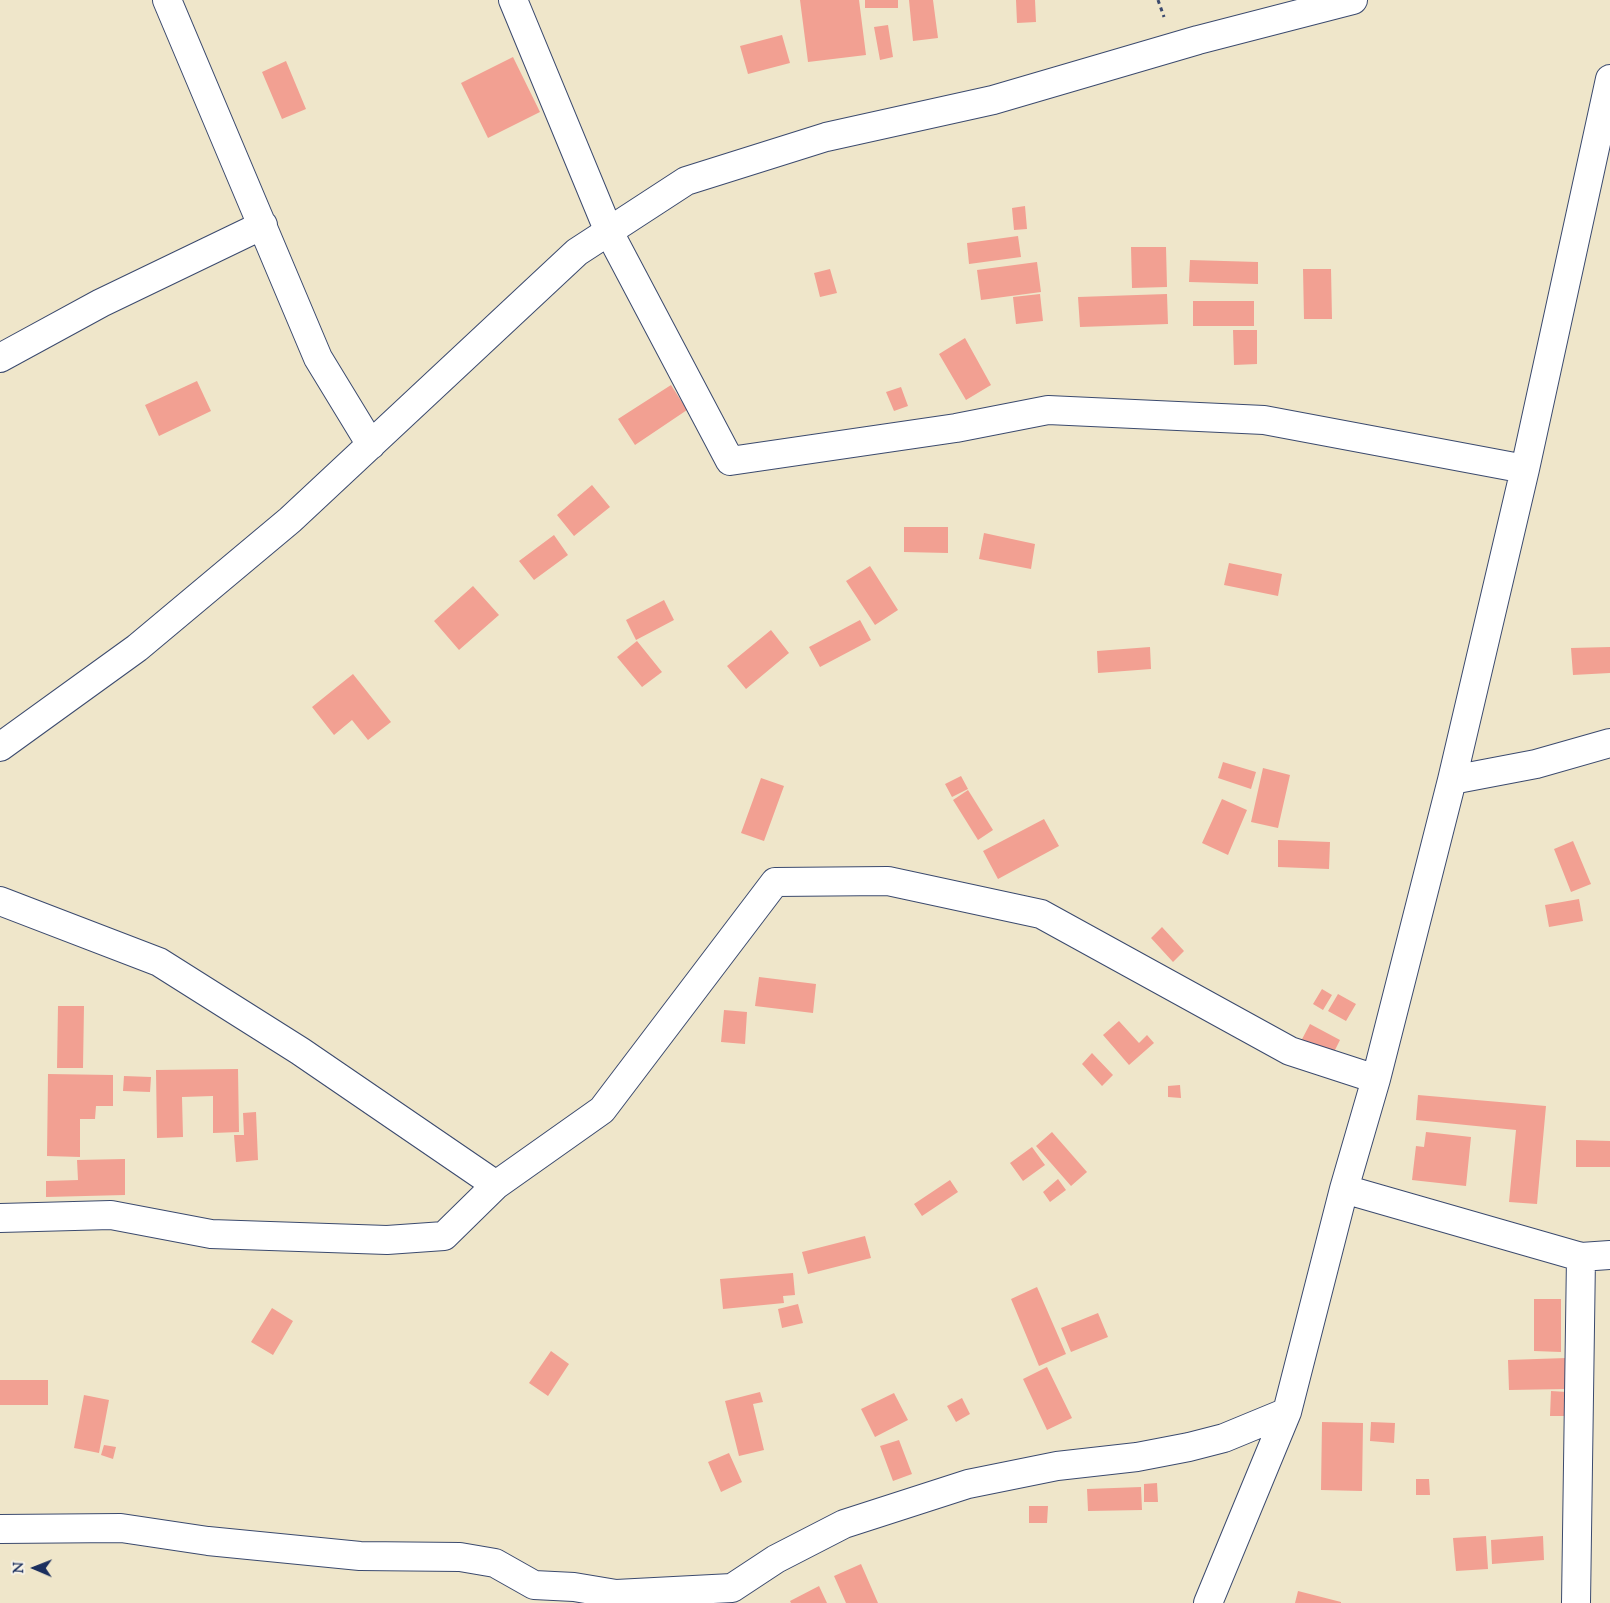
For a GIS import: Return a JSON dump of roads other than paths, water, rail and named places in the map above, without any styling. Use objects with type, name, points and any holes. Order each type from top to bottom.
[{"type":"street","points":[[167,0],[318,358],[371,445]]},
{"type":"street","points":[[513,0],[609,232],[730,460],[956,428],[1048,410],[1264,420],[1525,469]]},
{"type":"street","points":[[0,747],[137,648],[290,520],[577,252],[686,181],[826,137],[993,100],[1198,40],[1353,0]]},
{"type":"street","points":[[1208,1603],[1287,1412],[1344,1189],[1376,1079],[1452,780],[1525,469],[1610,79]]},
{"type":"street","points":[[0,358],[101,303],[263,224]]},
{"type":"street","points":[[1452,780],[1536,764],[1610,744]]},
{"type":"street","points":[[0,1218],[111,1215],[211,1234],[387,1240],[444,1236],[496,1184],[602,1110],[775,882],[888,881],[1041,914],[1290,1052],[1376,1079]]},
{"type":"street","points":[[0,901],[159,962],[300,1051],[496,1184]]},
{"type":"street","points":[[1344,1189],[1581,1257],[1610,1255]]},
{"type":"street","points":[[1576,1603],[1581,1257]]},
{"type":"street","points":[[0,1529],[121,1528],[208,1541],[360,1556],[460,1557],[495,1563],[534,1585],[574,1587],[616,1594],[732,1588],[776,1559],[844,1524],[968,1484],[1057,1466],[1137,1457],[1189,1447],[1224,1438],[1287,1412]]}]
